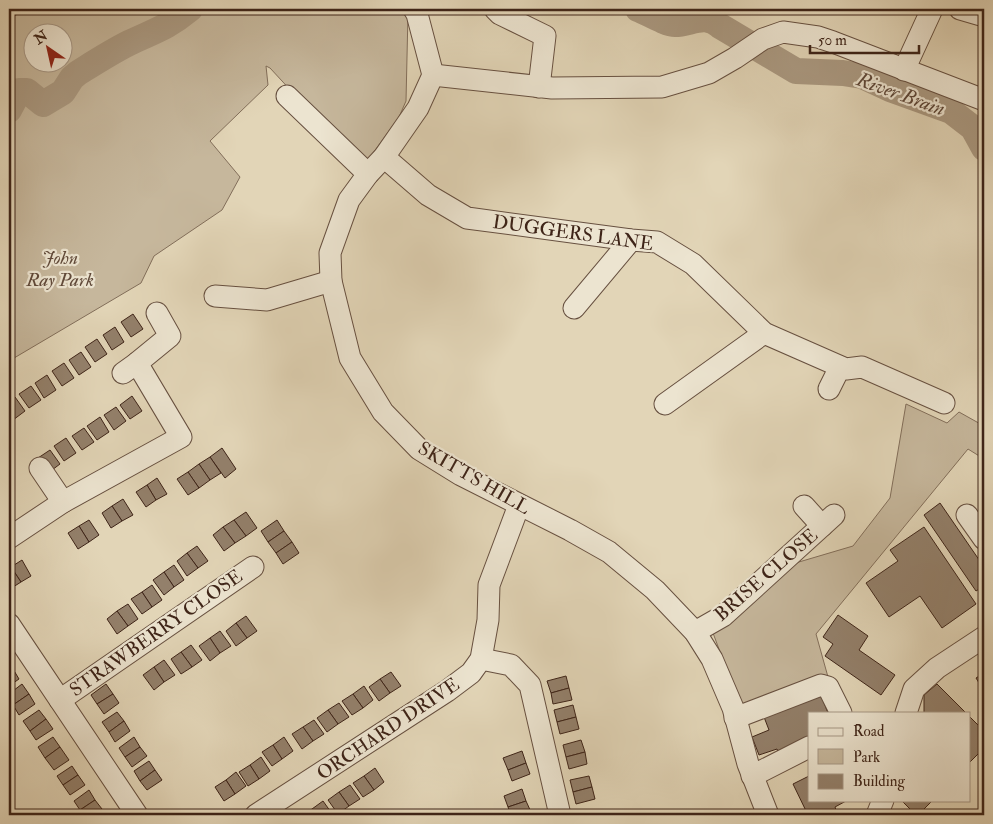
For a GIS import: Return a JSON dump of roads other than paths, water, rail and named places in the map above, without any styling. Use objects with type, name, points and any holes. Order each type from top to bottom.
[{"type":"street","points":[[414,9],[433,75],[538,87],[662,87],[709,73],[763,39],[783,32],[818,37],[984,100]]},
{"type":"street","points":[[495,9],[500,14],[546,36],[538,87]]},
{"type":"street","points":[[904,70],[932,9]]},
{"type":"street","points":[[960,9],[984,16]]},
{"type":"street","name":"SKITTS HILL","points":[[433,75],[418,108],[384,157],[368,174],[349,200],[330,253],[331,281],[350,358],[383,412],[419,449],[461,475],[608,552],[655,590],[695,632],[712,659],[736,718],[752,776],[768,815]]},
{"type":"street","points":[[287,96],[368,174]]},
{"type":"street","name":"DUGGERS LANE","points":[[384,157],[428,195],[467,218],[657,242],[693,264],[764,333],[840,367],[846,369],[862,367],[944,403]]},
{"type":"street","points":[[573,308],[630,240]]},
{"type":"street","points":[[215,296],[267,300],[331,281]]},
{"type":"street","points":[[9,538],[63,502],[181,437],[130,368],[170,336],[157,313]]},
{"type":"street","points":[[665,404],[764,333]]},
{"type":"street","points":[[829,389],[840,367]]},
{"type":"street","points":[[40,468],[63,502]]},
{"type":"street","points":[[519,505],[488,585],[488,620],[481,659],[511,665],[530,685],[560,815]]},
{"type":"street","name":"BRISE CLOSE","points":[[695,632],[723,616],[828,521],[804,506]]},
{"type":"street","points":[[967,515],[984,539]]},
{"type":"street","name":"STRAWBERRY CLOSE","points":[[60,700],[253,567]]},
{"type":"street","points":[[9,624],[137,815]]},
{"type":"street","points":[[906,712],[914,689],[937,668],[984,637]]},
{"type":"street","name":"ORCHARD DRIVE","points":[[256,815],[447,691],[471,673],[481,659]]},
{"type":"street","points":[[736,718],[822,685],[828,687],[840,712]]},
{"type":"street","points":[[752,776],[808,748]]},
{"type":"street","points":[[877,815],[882,802]]},
{"type":"waterway","name":"River Brain","points":[[9,110],[19,91],[27,91],[43,104],[63,92],[72,78],[78,73],[122,46],[167,25],[190,9]]},
{"type":"waterway","name":"River Brain","points":[[638,9],[661,20],[675,24],[703,19],[709,20],[796,71],[843,73],[862,76],[890,89],[951,111],[973,128],[984,148]]},
{"type":"park label","name":"John Ray Park","points":[[60,269]]}]
